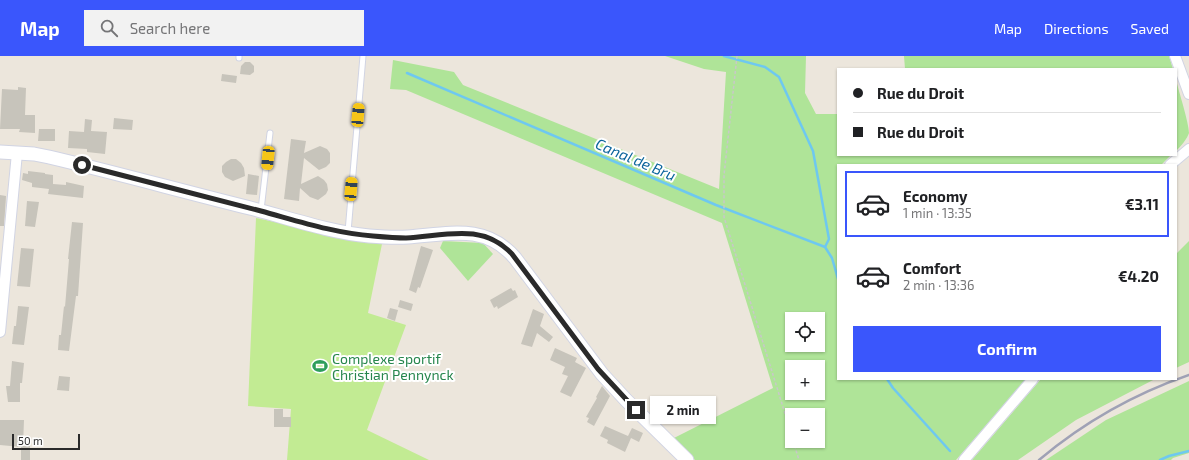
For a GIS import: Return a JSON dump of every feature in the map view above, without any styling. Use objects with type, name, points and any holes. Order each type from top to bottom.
[{"type":"street","points":[[1176,56],[1189,94]]},
{"type":"street","points":[[1171,164],[1189,149]]},
{"type":"street","points":[[0,152],[39,155],[54,158],[261,211],[318,228],[348,233],[406,238],[462,233],[485,237],[500,244],[515,258],[606,379],[687,460]]},
{"type":"street","points":[[0,332],[17,153]]},
{"type":"street","points":[[964,460],[1032,380]]},
{"type":"lane","points":[[348,233],[363,56]]},
{"type":"lane","points":[[261,211],[270,133]]},
{"type":"path","points":[[737,57],[724,175],[724,212],[727,228],[785,414]]},
{"type":"path","points":[[796,448],[799,460]]},
{"type":"green space","points":[[665,56],[806,56],[805,93],[816,114],[837,114],[837,156],[1170,156],[1162,164],[837,164],[837,380],[1025,380],[956,460],[695,460],[672,439],[773,388],[722,223],[406,90],[390,89],[393,60],[454,72],[463,85],[719,189],[726,72],[704,69]]},
{"type":"green space","points":[[904,56],[1169,56],[1173,68],[905,68]]},
{"type":"green space","points":[[1177,84],[1189,128],[1189,133],[1177,150]]},
{"type":"green space","name":"Complexe sportif Christian Pennynck","points":[[256,218],[382,244],[368,313],[406,325],[367,430],[429,460],[287,460],[291,409],[248,406]]},
{"type":"green space","points":[[443,241],[483,243],[493,254],[468,281],[440,248]]},
{"type":"green space","points":[[1189,241],[1189,362],[1177,368],[1177,253]]},
{"type":"green space","points":[[1040,380],[1153,380],[1076,420],[1018,460],[972,460]]},
{"type":"green space","points":[[1189,381],[1189,453],[1171,460],[1046,460],[1106,420]]},
{"type":"building","points":[[245,62],[250,62],[254,66],[254,72],[250,75],[240,74],[241,66]]},
{"type":"building","points":[[222,74],[237,76],[236,83],[221,81]]},
{"type":"building","points":[[18,87],[26,88],[25,115],[35,115],[35,133],[19,132],[20,129],[0,129],[2,89],[18,90]]},
{"type":"building","points":[[114,118],[133,120],[132,130],[113,129]]},
{"type":"building","points":[[85,119],[92,120],[91,131],[107,132],[105,154],[87,152],[87,149],[68,148],[69,131],[84,132]]},
{"type":"building","points":[[39,129],[55,129],[55,141],[38,141]]},
{"type":"building","points":[[291,139],[306,141],[304,153],[320,146],[327,149],[330,153],[330,163],[326,167],[319,170],[304,158],[301,184],[318,176],[327,184],[328,190],[326,194],[318,200],[310,197],[300,188],[299,201],[284,199]]},
{"type":"building","points":[[231,159],[236,159],[241,163],[244,168],[245,176],[233,181],[225,177],[222,172],[222,166]]},
{"type":"building","points":[[28,171],[53,175],[53,184],[66,185],[66,182],[84,186],[83,198],[48,194],[49,189],[32,187],[32,183],[22,180],[23,173],[28,174]]},
{"type":"building","points":[[248,174],[259,176],[257,195],[246,194]]},
{"type":"building","points":[[0,195],[6,196],[4,226],[0,226]]},
{"type":"building","points":[[27,201],[39,202],[35,227],[25,226]]},
{"type":"building","points":[[72,222],[83,223],[78,296],[76,296],[69,351],[58,350],[59,335],[61,335],[64,306],[65,307]]},
{"type":"building","points":[[421,246],[433,250],[420,288],[418,287],[416,293],[409,290]]},
{"type":"building","points":[[21,248],[34,249],[30,287],[17,286]]},
{"type":"building","points":[[511,288],[513,291],[515,290],[518,297],[498,309],[497,306],[494,308],[490,300]]},
{"type":"building","points":[[400,300],[413,304],[411,311],[398,307]]},
{"type":"building","points":[[18,306],[29,307],[24,345],[12,344]]},
{"type":"building","points":[[390,308],[398,310],[395,321],[387,318]]},
{"type":"building","points":[[533,309],[544,314],[540,326],[553,337],[549,342],[537,333],[532,347],[521,344]]},
{"type":"building","points":[[555,348],[577,358],[575,362],[586,368],[571,397],[560,392],[568,376],[562,374],[565,367],[550,360]]},
{"type":"building","points":[[12,361],[24,363],[22,383],[20,383],[20,402],[8,402],[6,386],[10,386]]},
{"type":"building","points":[[59,376],[70,377],[69,391],[57,390]]},
{"type":"building","points":[[602,386],[610,396],[594,426],[587,422],[589,418],[586,417]]},
{"type":"building","points":[[274,409],[283,409],[283,417],[291,417],[291,427],[274,427]]},
{"type":"building","points":[[0,420],[24,420],[23,446],[30,446],[30,460],[21,460],[21,447],[0,445]]},
{"type":"building","points":[[605,426],[628,436],[632,428],[643,433],[639,442],[631,438],[625,452],[607,443],[608,440],[600,436]]},
{"type":"waterway","points":[[724,56],[765,67],[779,77],[813,151],[829,239],[825,247]]},
{"type":"waterway","name":"Canal de Bru","points":[[407,73],[716,205],[825,247],[832,258],[837,276]]},
{"type":"waterway","name":"Canal de Bru","points":[[888,380],[893,388],[950,451]]},
{"type":"waterway","name":"Canal de Bru","points":[[1160,460],[1189,451]]},
{"type":"railway","points":[[1177,380],[1189,375]]},
{"type":"railway","points":[[1039,460],[1091,422],[1129,400],[1176,380]]},
{"type":"place","name":"Complexe sportif Christian Pennynck","points":[[320,366]]},
{"type":"route","points":[[82,165],[261,211],[318,228],[383,237],[406,238],[462,233],[474,234],[491,239],[512,254],[598,369],[636,410]]}]
